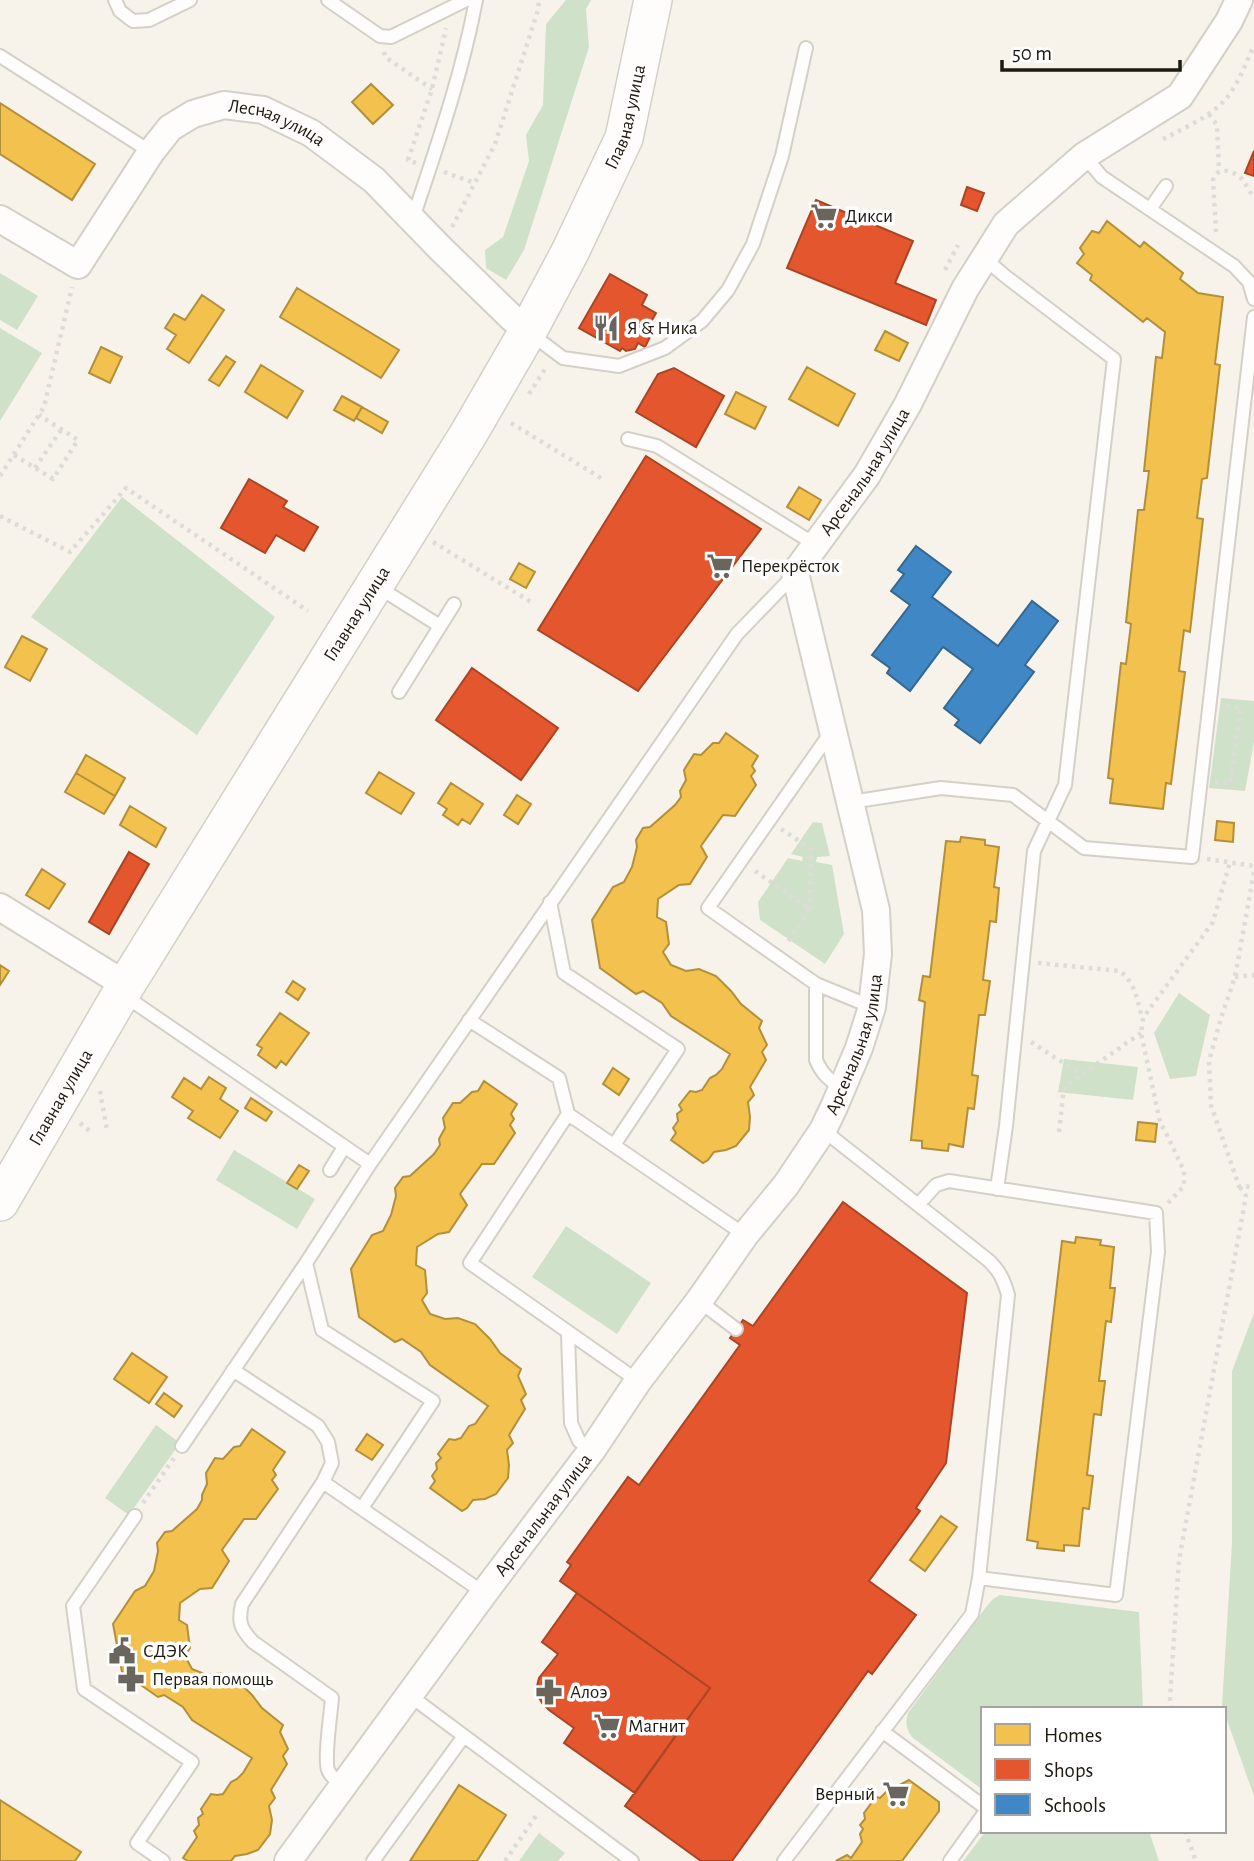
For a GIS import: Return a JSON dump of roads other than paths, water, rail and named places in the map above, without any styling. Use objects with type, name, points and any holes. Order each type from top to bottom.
[{"type":"main road","name":"Главная улица","points":[[0,1202],[124,989],[469,433],[528,331],[624,138],[653,0]]},
{"type":"street","name":"Арсенальная улица","points":[[288,1861],[592,1450],[638,1381],[745,1235],[786,1185],[823,1130],[859,1048],[873,1007],[878,954],[876,910],[795,573],[867,475],[908,404],[965,289],[1006,224],[1084,156],[1181,96],[1229,21],[1239,0]]},
{"type":"street","name":"Лесная улица","points":[[0,219],[78,265],[151,152],[170,128],[193,114],[224,105],[263,110],[311,133],[374,180],[440,248],[528,331]]},
{"type":"street","points":[[0,907],[124,989]]},
{"type":"lane","points":[[115,0],[120,11],[133,21],[149,20],[190,0]]},
{"type":"lane","points":[[330,0],[380,36],[391,37],[466,0]]},
{"type":"lane","points":[[413,218],[451,105],[469,40],[476,0]]},
{"type":"lane","points":[[528,331],[563,358],[619,366],[665,348],[702,321],[728,290],[753,244],[782,156],[806,48]]},
{"type":"lane","points":[[0,56],[151,152]]},
{"type":"lane","points":[[1084,156],[1102,177],[1234,266],[1249,282],[1254,299]]},
{"type":"lane","points":[[1150,209],[1166,186]]},
{"type":"lane","points":[[984,257],[1114,359],[1065,785],[1034,851],[997,1189]]},
{"type":"lane","points":[[851,802],[942,788],[1013,795],[1084,848],[1192,857],[1254,317]]},
{"type":"lane","points":[[628,439],[657,446],[816,545]]},
{"type":"lane","points":[[182,1446],[468,1020],[737,634],[795,573]]},
{"type":"lane","points":[[375,585],[440,626]]},
{"type":"lane","points":[[399,692],[454,604]]},
{"type":"lane","points":[[833,729],[708,908],[816,985],[873,1007]]},
{"type":"lane","points":[[550,902],[564,972],[678,1049],[614,1145]]},
{"type":"lane","points":[[816,985],[816,1060],[829,1080],[842,1088]]},
{"type":"lane","points":[[124,989],[143,1007],[370,1164]]},
{"type":"lane","points":[[468,1020],[559,1078],[568,1114],[745,1235]]},
{"type":"lane","points":[[568,1114],[470,1263],[638,1381]]},
{"type":"lane","points":[[784,1861],[972,1614],[979,1578],[1008,1295],[998,1270],[823,1130]]},
{"type":"lane","points":[[330,1170],[344,1147]]},
{"type":"lane","points":[[918,1205],[936,1185],[949,1181],[1156,1213],[1158,1252],[1115,1595],[979,1578]]},
{"type":"lane","points":[[306,1263],[322,1329],[433,1401],[362,1508]]},
{"type":"lane","points":[[699,1301],[736,1329]]},
{"type":"lane","points":[[568,1334],[571,1423],[579,1441],[592,1450]]},
{"type":"lane","points":[[233,1370],[318,1426],[328,1442],[332,1463],[323,1482],[242,1604],[239,1616],[242,1631],[253,1642],[332,1698],[328,1770],[334,1779],[343,1785]]},
{"type":"lane","points":[[323,1482],[484,1593]]},
{"type":"lane","points":[[135,1516],[73,1606],[84,1689],[192,1762],[138,1843],[163,1861]]},
{"type":"lane","points":[[409,1695],[632,1861]]},
{"type":"lane","points":[[882,1731],[981,1805]]},
{"type":"lane","points":[[373,1861],[464,1736]]},
{"type":"lane","points":[[950,1861],[981,1818]]},
{"type":"place","name":"Дикси","points":[[824,216]]},
{"type":"place","name":"Я & Ника","points":[[606,328]]},
{"type":"place","name":"Перекрёсток","points":[[720,566]]},
{"type":"place","name":"СДЭК","points":[[122,1651]]},
{"type":"place","name":"Первая помощь","points":[[131,1679]]},
{"type":"place","name":"Алоэ","points":[[549,1692]]},
{"type":"place","name":"Магнит","points":[[607,1726]]},
{"type":"place","name":"Верный","points":[[896,1794]]}]
